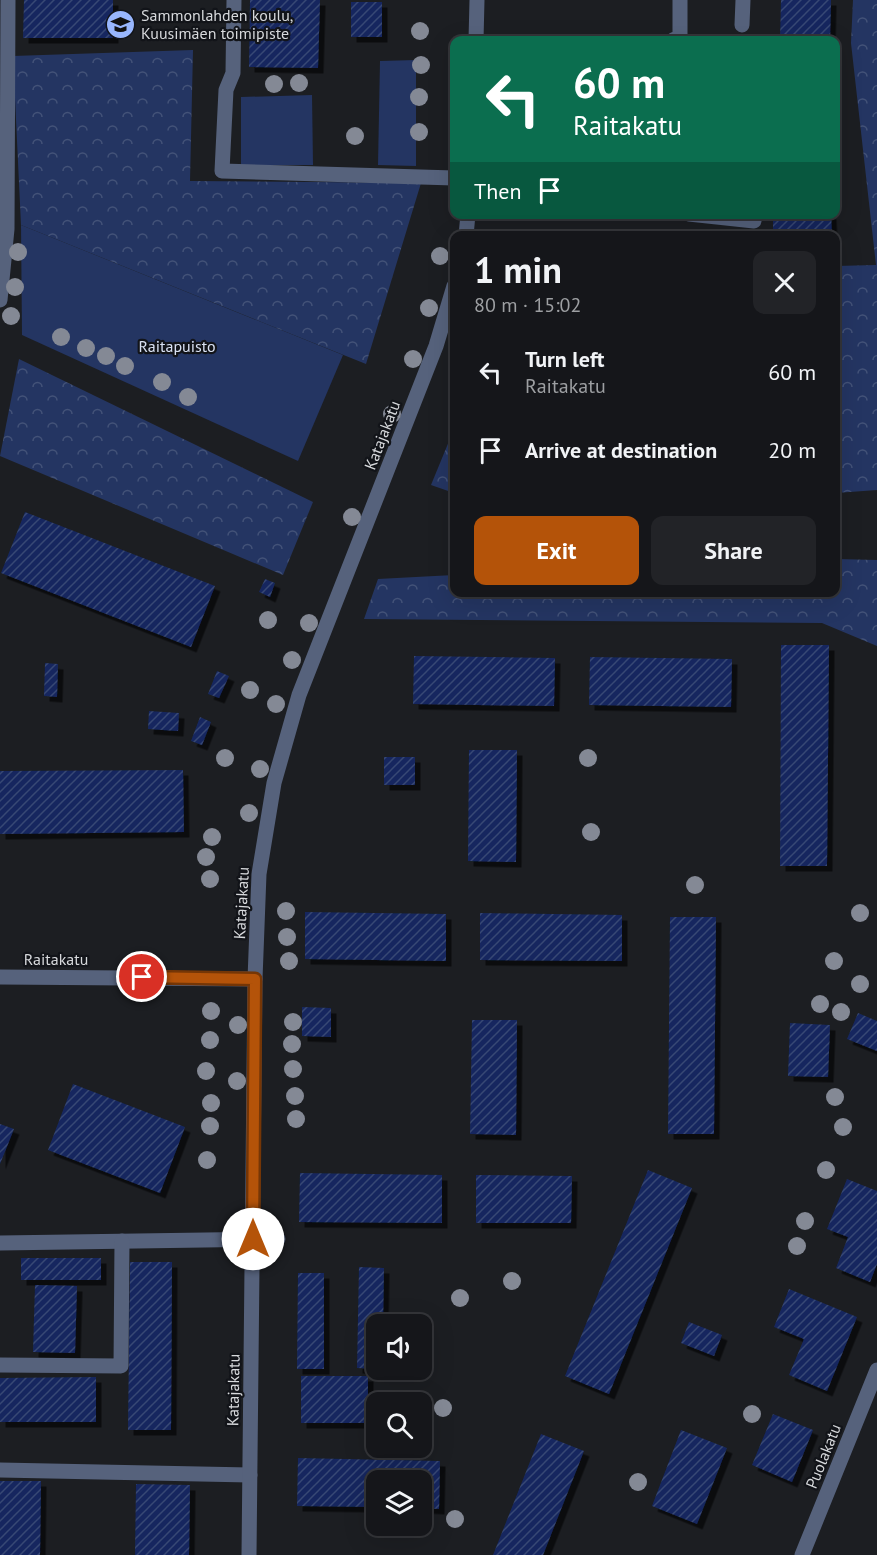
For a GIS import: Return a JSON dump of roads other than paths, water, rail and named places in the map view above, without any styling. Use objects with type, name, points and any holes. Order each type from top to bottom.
[{"type":"street","points":[[0,300],[7,229],[8,0]]},
{"type":"street","points":[[234,0],[233,73],[226,90],[222,171],[450,178]]},
{"type":"street","points":[[476,36],[477,0]]},
{"type":"street","points":[[680,0],[680,36]]},
{"type":"street","points":[[742,25],[743,0]]},
{"type":"street","points":[[735,219],[754,221],[754,219]]},
{"type":"street","name":"Katajakatu","points":[[249,1555],[255,979],[259,874],[274,783],[299,695],[436,346],[450,299]]},
{"type":"street","name":"Raitakatu","points":[[0,977],[255,979]]},
{"type":"street","points":[[0,1243],[278,1239]]},
{"type":"street","points":[[0,1365],[121,1366],[122,1241]]},
{"type":"street","name":"Puolakatu","points":[[802,1555],[877,1370]]},
{"type":"street","points":[[0,1470],[250,1475]]},
{"type":"place","name":"Sammonlahden koulu, Kuusimäen toimipiste","points":[[120,24]]},
{"type":"park label","name":"Raitapuisto","points":[[177,346]]}]
